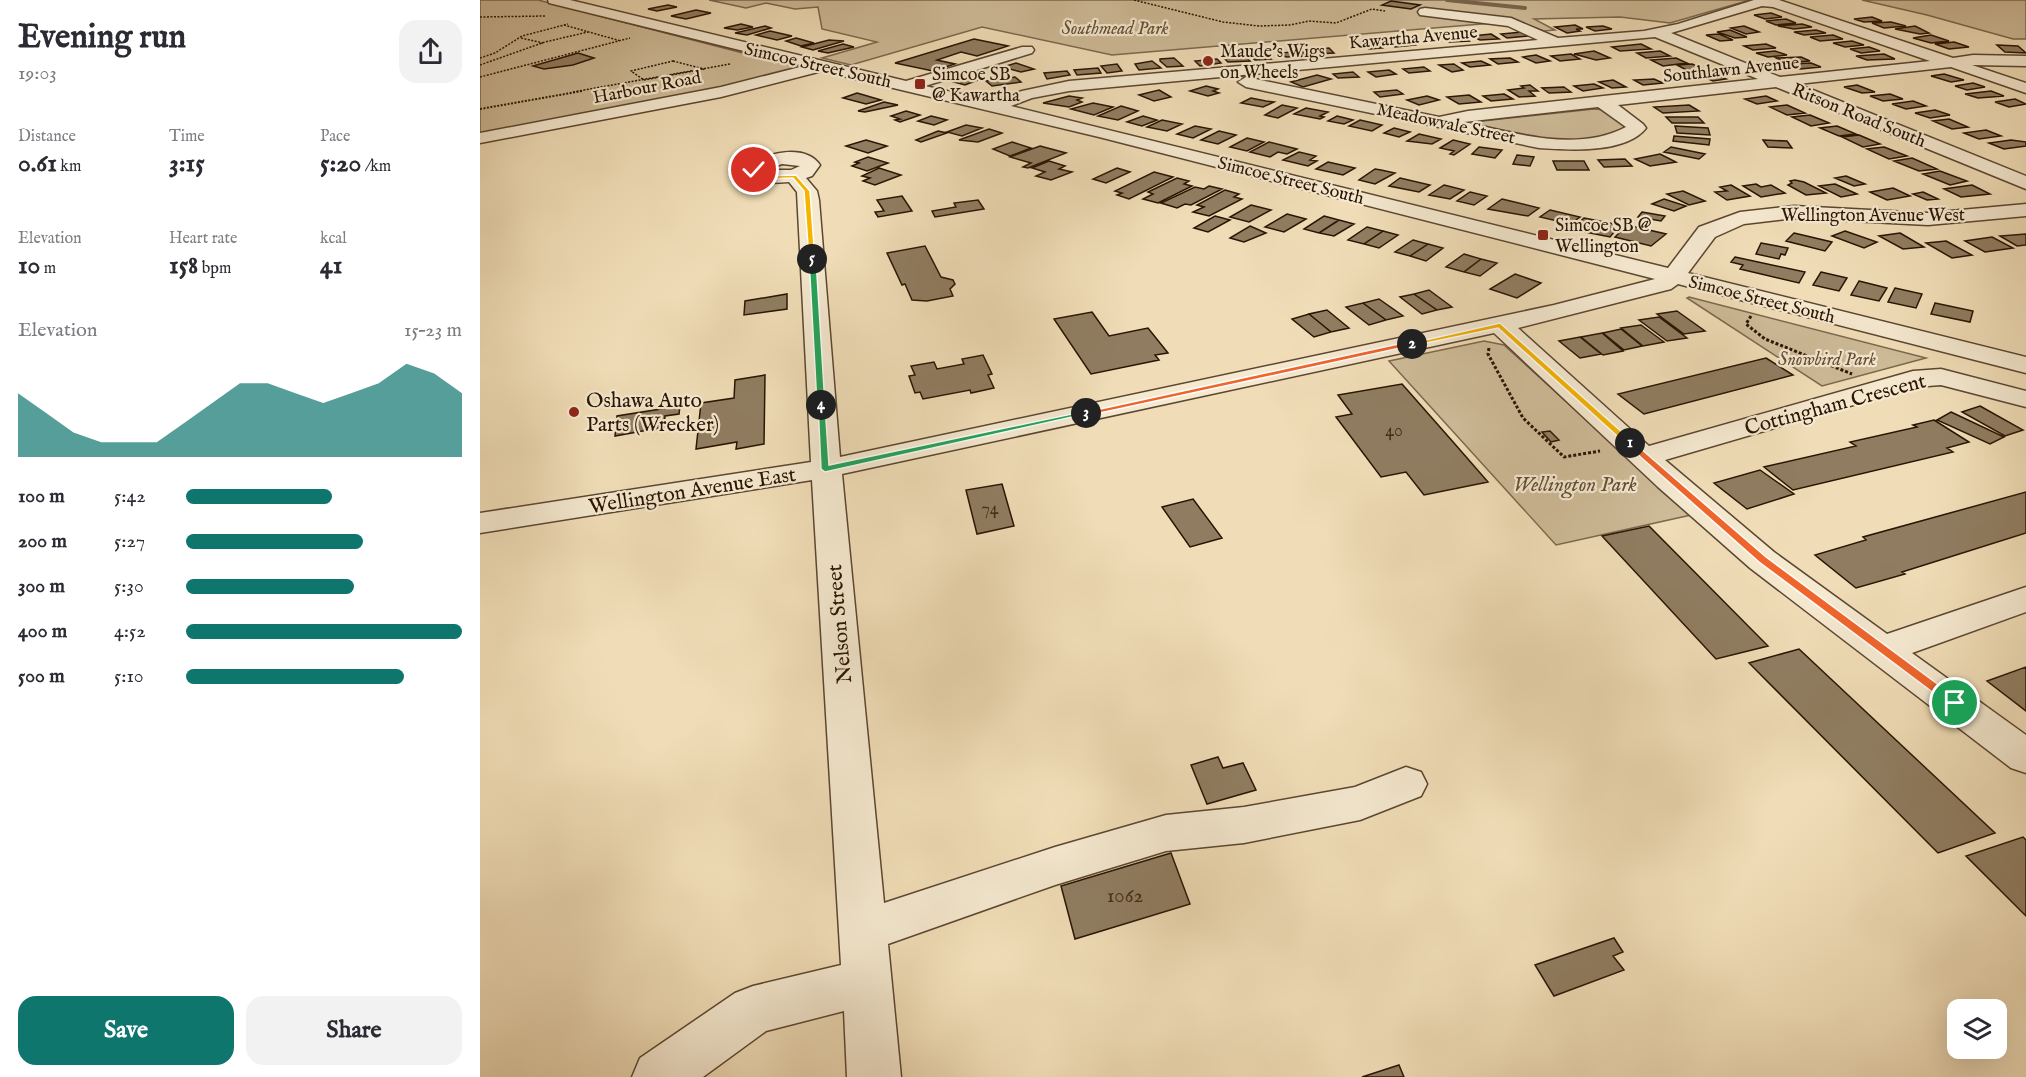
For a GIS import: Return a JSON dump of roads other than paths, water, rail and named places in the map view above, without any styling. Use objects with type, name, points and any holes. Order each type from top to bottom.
[{"type":"street","name":"Simcoe Street South","points":[[554,0],[994,106],[2026,365]]},
{"type":"street","name":"Kawartha Avenue","points":[[994,106],[1028,94],[1069,86],[1658,33],[1761,2],[1775,3],[1950,63]]},
{"type":"street","points":[[1425,12],[1511,22],[1556,43]]},
{"type":"street","name":"Ritson Road South","points":[[1658,33],[2026,183]]},
{"type":"street","points":[[908,86],[1027,50]]},
{"type":"street","name":"Southlawn Avenue","points":[[1440,122],[1468,116],[1973,60],[2026,61]]},
{"type":"street","points":[[1950,63],[2026,88]]},
{"type":"street","name":"Harbour Road","points":[[480,138],[721,92],[821,66]]},
{"type":"street","name":"Meadowvale Street","points":[[1209,74],[1539,143],[1581,145],[1617,140],[1637,128],[1624,116],[1602,102]]},
{"type":"street","name":"Nelson Street","points":[[794,176],[807,191],[809,200],[825,469],[874,1077]]},
{"type":"street","name":"Wellington Avenue West","points":[[1674,277],[1707,232],[1740,218],[1794,212],[1928,219],[2026,210]]},
{"type":"street","name":"Wellington Avenue East","points":[[480,523],[825,469],[1497,333],[1653,288],[1674,277]]},
{"type":"street","points":[[1497,333],[1762,560],[2026,757]]},
{"type":"street","name":"Cottingham Crescent","points":[[1644,457],[1913,379],[1941,377],[2026,399]]},
{"type":"street","points":[[1884,649],[2026,599]]},
{"type":"street","points":[[864,931],[1055,866],[1166,833],[1244,825],[1360,803],[1406,784]]},
{"type":"street","points":[[659,1077],[753,1010],[867,982]]},
{"type":"waterway","points":[[1447,0],[1525,8]]},
{"type":"place","name":"Maude's Wigs on Wheels","points":[[1208,61]]},
{"type":"place","name":"Simcoe SB @ Kawartha","points":[[920,84]]},
{"type":"place","name":"Simcoe SB @ Wellington","points":[[1543,235]]},
{"type":"place","name":"Oshawa Auto Parts (Wrecker)","points":[[574,412]]},
{"type":"park label","name":"Southmead Park","points":[[1115,28]]},
{"type":"park label","name":"Snowbird Park","points":[[1827,359]]},
{"type":"park label","name":"Wellington Park","points":[[1575,484]]}]
